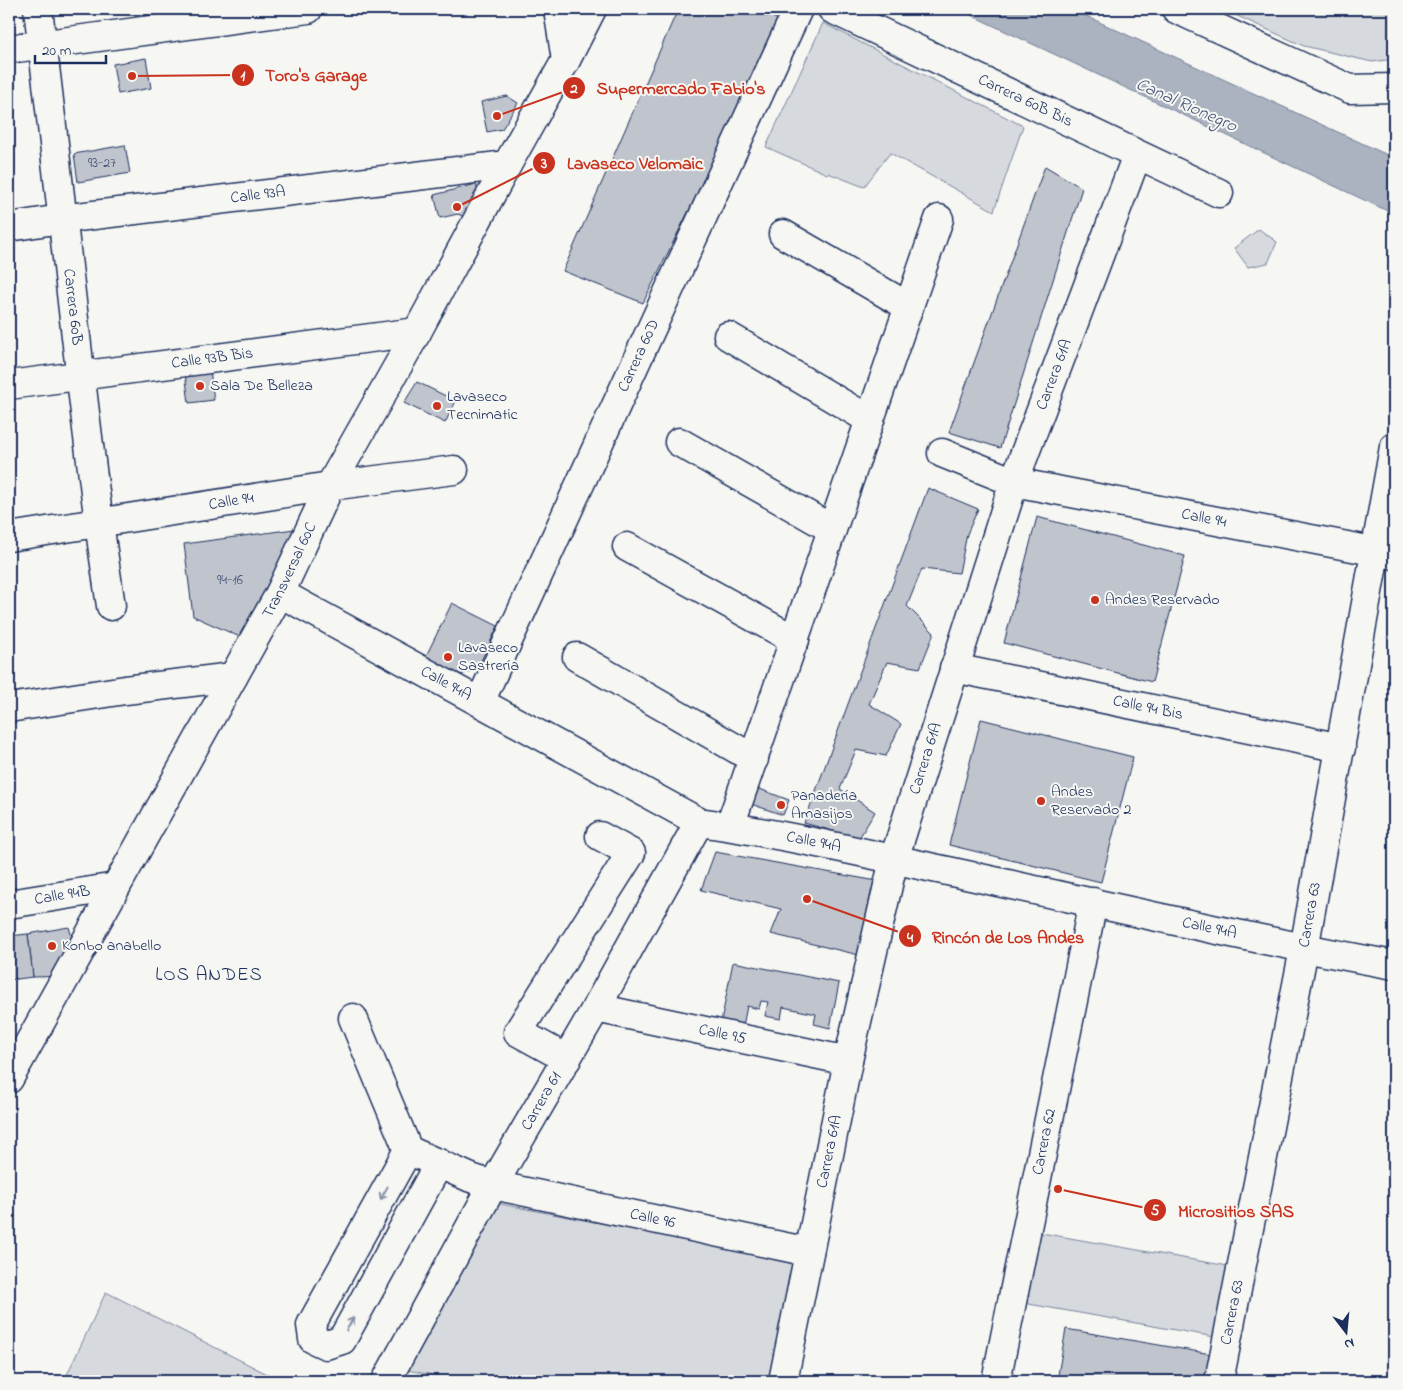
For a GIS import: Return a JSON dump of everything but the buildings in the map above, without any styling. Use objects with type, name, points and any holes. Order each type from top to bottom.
[{"type":"street","name":"Carrera 60B","points":[[38,9],[80,375],[98,522],[111,606]]},
{"type":"street","points":[[9,50],[308,9]]},
{"type":"street","points":[[558,9],[566,60]]},
{"type":"street","name":"Transversal 60C","points":[[9,1079],[280,593],[330,486],[417,332],[592,9]]},
{"type":"street","name":"Carrera 60D","points":[[480,702],[798,9]]},
{"type":"street","name":"Carrera 60B Bis","points":[[832,9],[1219,193]]},
{"type":"street","points":[[1176,9],[1350,89],[1394,88]]},
{"type":"street","name":"Carrera 61A","points":[[783,1381],[848,1061],[894,859],[1014,482],[1137,155]]},
{"type":"street","name":"Calle 93A","points":[[9,227],[61,219],[507,165]]},
{"type":"street","points":[[730,826],[939,219]]},
{"type":"street","points":[[783,234],[908,307]]},
{"type":"street","name":"Calle 93B Bis","points":[[9,385],[417,332]]},
{"type":"street","points":[[728,336],[870,420]]},
{"type":"street","points":[[679,442],[832,529]]},
{"type":"street","name":"Carrera 63","points":[[1219,1381],[1304,949],[1341,748],[1384,553],[1394,447]]},
{"type":"street","name":"Calle 94","points":[[942,452],[1014,482],[1384,553]]},
{"type":"street","name":"Calle 94","points":[[9,537],[330,486],[454,470]]},
{"type":"street","points":[[627,547],[794,640]]},
{"type":"street","name":"Calle 94A","points":[[280,593],[699,822],[730,826],[894,859],[1304,949],[1394,966]]},
{"type":"street","points":[[577,657],[754,759]]},
{"type":"street","name":"Calle 94 Bis","points":[[954,668],[1341,748]]},
{"type":"street","points":[[9,708],[125,690],[233,677]]},
{"type":"street","name":"Carrera 61","points":[[391,1380],[493,1185],[596,1008],[699,822]]},
{"type":"street","points":[[567,1059],[518,1032],[632,852],[600,836]]},
{"type":"street","name":"Calle 94B","points":[[9,904],[116,887]]},
{"type":"street","name":"Carrera 62","points":[[996,1381],[1093,902]]},
{"type":"street","name":"Calle 95","points":[[596,1008],[848,1061]]},
{"type":"street","points":[[353,1018],[408,1150],[311,1324],[313,1339],[326,1346],[342,1340],[439,1164]]},
{"type":"street","name":"Calle 96","points":[[408,1150],[493,1185],[809,1252]]},
{"type":"shaded area","points":[[1222,9],[1394,9],[1394,59],[1372,62],[1304,46]]},
{"type":"shaded area","points":[[823,23],[1023,126],[994,211],[890,153],[864,187],[827,174],[766,147]]},
{"type":"shaded area","points":[[1259,229],[1277,242],[1268,263],[1248,267],[1234,248]]},
{"type":"shaded area","points":[[490,1202],[797,1261],[770,1381],[463,1381],[407,1370]]},
{"type":"shaded area","points":[[1036,1232],[1228,1266],[1215,1337],[1023,1303]]},
{"type":"shaded area","points":[[106,1292],[281,1381],[64,1381]]},
{"type":"water","name":"Canal Rionegro","points":[[958,9],[1071,9],[1394,158],[1394,214]]},
{"type":"place","name":"Toro's Garage","points":[[132,76]]},
{"type":"place","name":"Supermercado Fabio's","points":[[497,116]]},
{"type":"place","name":"Lavaseco Velomaic","points":[[457,207]]},
{"type":"place","name":"Sala De Belleza","points":[[200,386]]},
{"type":"place","name":"Lavaseco Tecnimatic","points":[[437,406]]},
{"type":"place","name":"Andes Reservado","points":[[1095,600]]},
{"type":"place","name":"Lavaseco Sastrería","points":[[448,657]]},
{"type":"place","name":"Andes Reservado 2","points":[[1041,801]]},
{"type":"place","name":"Panadería Amasijos","points":[[781,805]]},
{"type":"place","name":"Rincón de Los Andes","points":[[807,899]]},
{"type":"place","name":"Konbo anabello","points":[[52,946]]},
{"type":"place","name":"Micrositios SAS","points":[[1058,1189]]},
{"type":"district","name":"LOS ANDES","points":[[209,975]]}]
